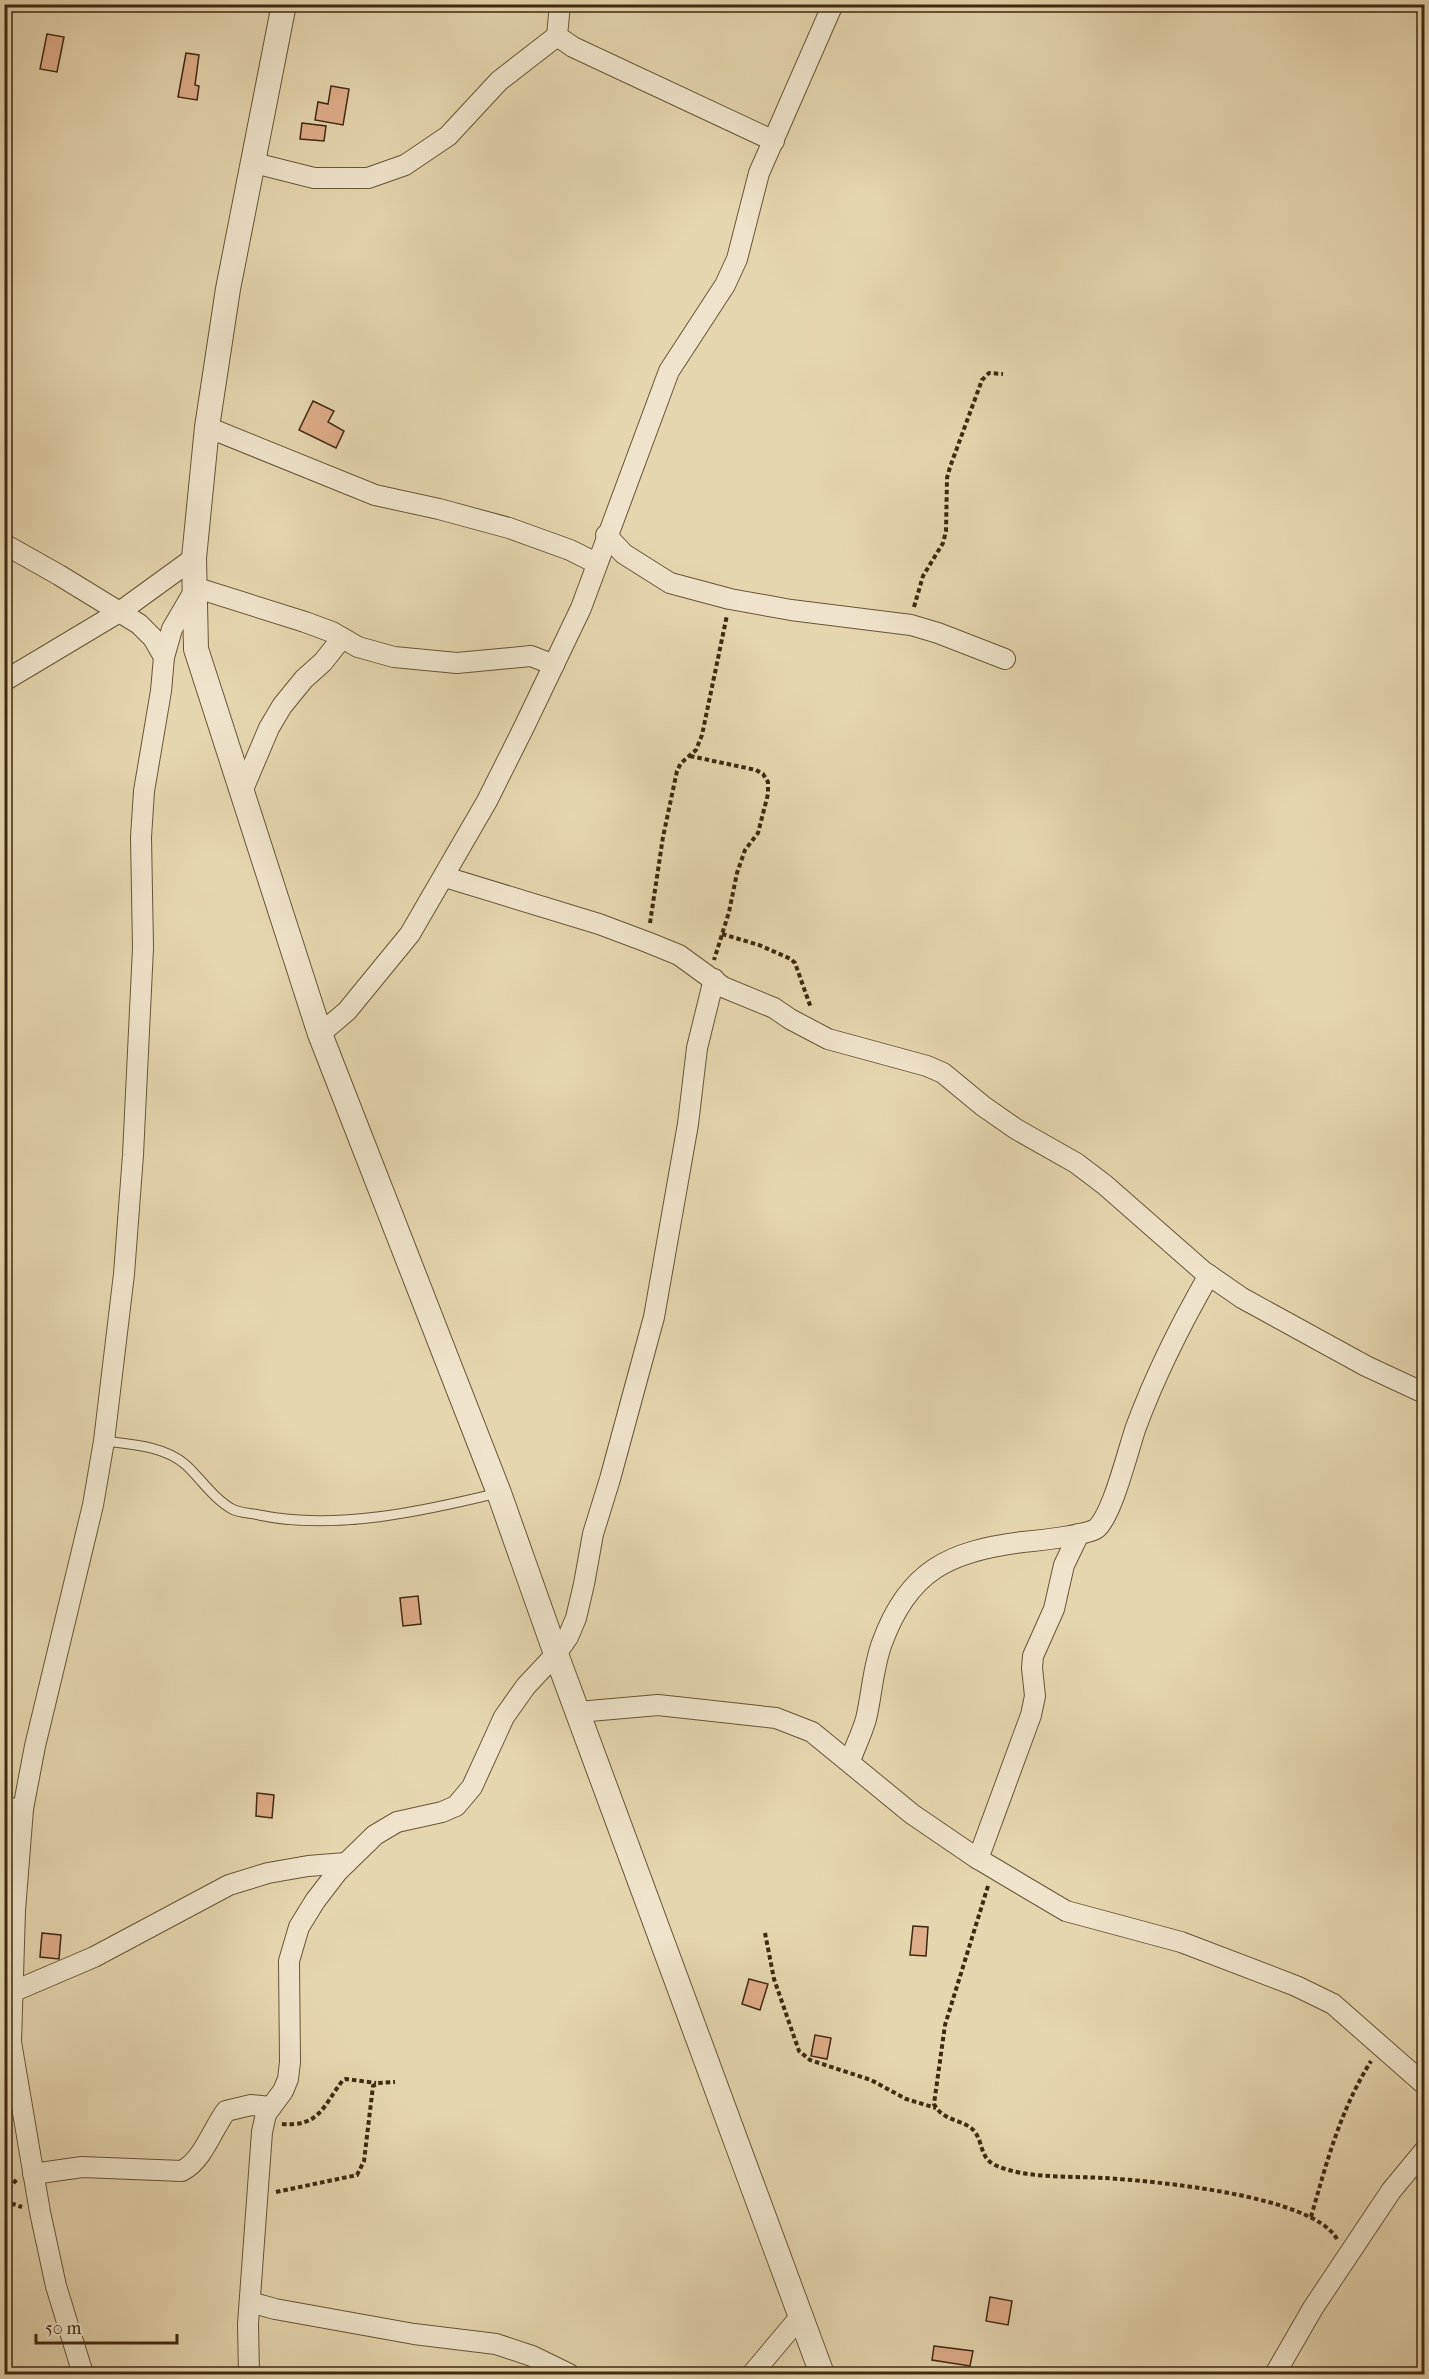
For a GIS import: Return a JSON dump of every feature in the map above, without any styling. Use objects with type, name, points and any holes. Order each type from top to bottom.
[{"type":"street","points":[[284,4],[228,289],[207,427],[194,558],[196,649],[320,1034],[499,1493],[556,1654],[822,2374]]},
{"type":"street","points":[[254,164],[314,178],[368,178],[405,165],[448,136],[499,81],[557,36],[560,4]]},
{"type":"street","points":[[320,1034],[347,1011],[380,974],[410,934],[487,801],[581,608],[606,535],[669,371],[725,285],[733,268],[759,172],[833,4]]},
{"type":"street","points":[[557,36],[592,57],[640,77],[774,141]]},
{"type":"street","points":[[207,427],[375,495],[509,528],[596,563]]},
{"type":"street","points":[[606,535],[624,554],[670,583],[730,599],[836,617],[911,626],[938,633],[1005,659]]},
{"type":"street","points":[[4,544],[121,611],[153,638],[164,657]]},
{"type":"street","points":[[4,681],[121,611],[194,558]]},
{"type":"street","points":[[194,590],[305,622],[358,646],[394,657],[458,663],[531,656],[554,664]]},
{"type":"street","points":[[83,2374],[56,2286],[33,2174],[11,2042],[14,1808],[35,1746],[93,1505],[104,1441],[124,1274],[133,1155],[143,948],[141,837],[144,791],[161,691],[164,657],[172,629],[194,590]]},
{"type":"street","points":[[241,794],[269,728],[282,706],[342,638]]},
{"type":"street","points":[[445,877],[599,924],[647,942],[679,955],[723,987],[774,1008],[828,1040],[927,1066],[943,1073],[983,1106],[1017,1129],[1076,1163],[1105,1185],[1209,1275],[1242,1298],[1332,1348],[1425,1394]]},
{"type":"street","points":[[249,2374],[250,2302],[257,2198],[268,2115],[288,2079],[290,2062],[289,1961],[299,1927],[315,1900],[346,1863],[375,1835],[397,1822],[441,1812],[456,1806],[472,1787],[504,1717],[526,1686],[556,1654],[568,1637],[576,1618],[593,1534],[654,1317],[688,1124],[697,1048],[711,977]]},
{"type":"street","points":[[850,1761],[866,1720],[881,1645],[900,1602],[925,1574],[959,1556],[999,1545],[1094,1532],[1100,1526],[1114,1494],[1137,1425],[1186,1314],[1209,1275]]},
{"type":"street","points":[[986,1864],[1031,1715],[1035,1696],[1033,1656],[1054,1609],[1064,1565],[1079,1534]]},
{"type":"street","points":[[578,1712],[658,1705],[776,1718],[812,1732],[912,1814],[986,1864],[1066,1911],[1181,1942],[1296,1986],[1334,2004],[1425,2084]]},
{"type":"street","points":[[12,1992],[94,1957],[229,1885],[268,1873],[308,1866],[346,1863]]},
{"type":"street","points":[[33,2174],[82,2167],[182,2171],[197,2159],[226,2111],[251,2105],[268,2115]]},
{"type":"street","points":[[1275,2374],[1313,2308],[1391,2191],[1425,2151]]},
{"type":"street","points":[[250,2302],[275,2309],[414,2334],[496,2344],[532,2356],[569,2374]]},
{"type":"street","points":[[752,2374],[800,2317]]},
{"type":"lane","points":[[104,1441],[147,1445],[184,1463],[210,1490],[233,1509],[277,1518],[352,1520],[425,1511],[499,1493]]},
{"type":"path","points":[[911,626],[914,602],[923,576],[943,543],[946,531],[947,478],[964,425],[981,380],[990,373],[1003,374]]},
{"type":"path","points":[[647,942],[663,837],[674,785],[681,763],[696,750],[702,735],[730,599]]},
{"type":"path","points":[[690,756],[756,770],[764,774],[768,782],[768,794],[758,833],[743,855],[711,977]]},
{"type":"path","points":[[722,934],[785,955],[795,963],[818,1035]]},
{"type":"path","points":[[936,2108],[934,2104],[945,2025],[986,1864]]},
{"type":"path","points":[[765,1933],[774,1979],[799,2051],[810,2060],[872,2080],[906,2099],[936,2108],[946,2117],[970,2127],[976,2133],[982,2154],[987,2160],[1007,2169],[1060,2176],[1184,2184],[1284,2206],[1323,2223],[1336,2235],[1347,2258]]},
{"type":"path","points":[[1311,2217],[1329,2151],[1347,2104],[1381,2045]]},
{"type":"path","points":[[268,2115],[292,2125],[310,2121],[321,2111],[343,2080],[376,2084],[385,2081],[395,2082]]},
{"type":"path","points":[[257,2198],[357,2175],[364,2162],[370,2101],[373,2086],[376,2084]]},
{"type":"building","points":[[47,34],[64,37],[57,72],[40,69]]},
{"type":"building","points":[[186,53],[199,55],[195,85],[199,86],[197,100],[178,97]]},
{"type":"building","points":[[331,86],[349,89],[343,125],[315,120],[318,102],[328,104]]},
{"type":"building","points":[[302,123],[326,126],[324,141],[300,139]]},
{"type":"building","points":[[313,401],[334,411],[328,422],[344,431],[336,448],[299,430]]},
{"type":"building","points":[[418,1596],[421,1624],[403,1626],[400,1598]]},
{"type":"building","points":[[257,1793],[274,1795],[272,1818],[256,1816]]},
{"type":"building","points":[[913,1926],[928,1927],[926,1956],[910,1955]]},
{"type":"building","points":[[42,1933],[61,1935],[59,1959],[40,1957]]},
{"type":"building","points":[[749,1979],[768,1984],[760,2010],[742,2004]]},
{"type":"building","points":[[815,2035],[831,2038],[827,2059],[811,2056]]},
{"type":"building","points":[[990,2297],[1012,2301],[1008,2325],[986,2321]]},
{"type":"building","points":[[934,2346],[973,2351],[970,2366],[932,2360]]}]
